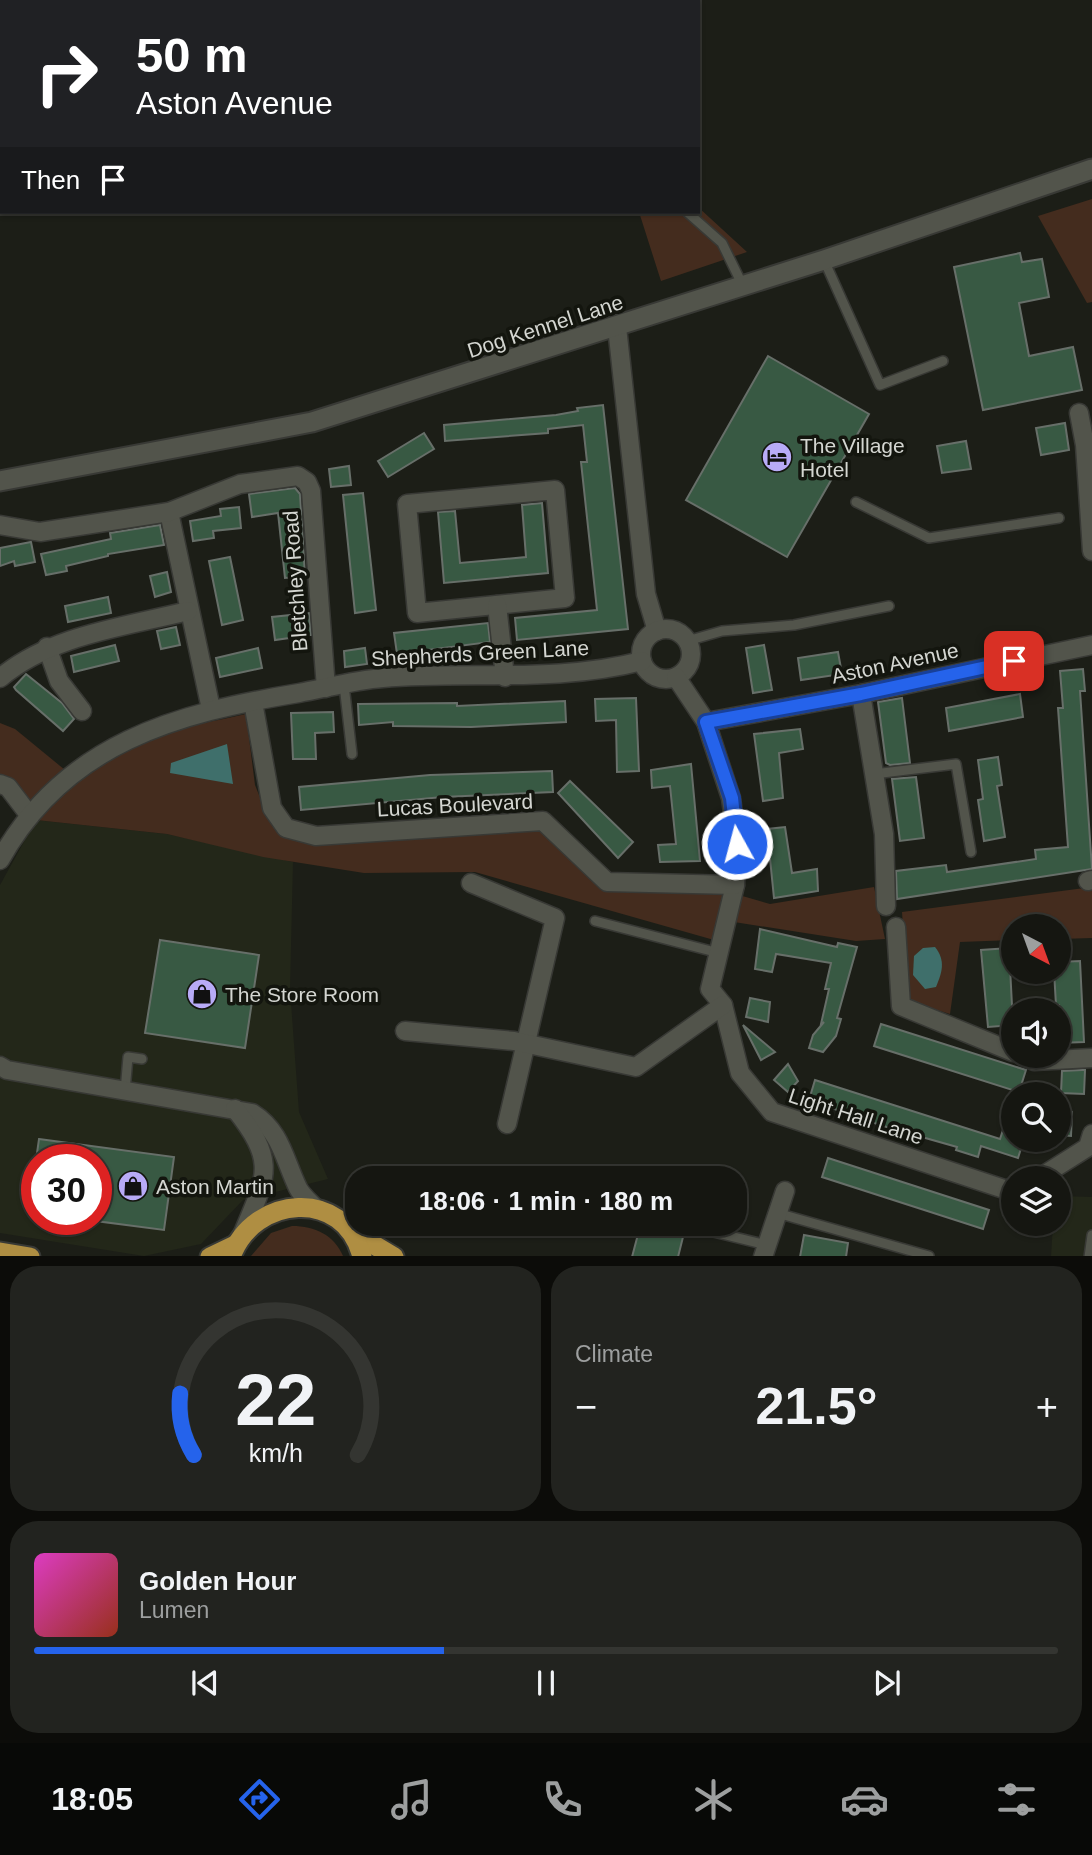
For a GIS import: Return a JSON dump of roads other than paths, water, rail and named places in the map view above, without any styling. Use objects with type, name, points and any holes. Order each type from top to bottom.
[{"type":"highway","points":[[210,1256],[237,1245],[258,1219],[277,1211],[317,1210],[345,1222]]},
{"type":"highway","points":[[355,1236],[362,1256]]},
{"type":"highway","points":[[359,1236],[394,1256]]},
{"type":"highway","points":[[0,1252],[30,1256]]},
{"type":"street","name":"Dog Kennel Lane","points":[[0,481],[312,422],[824,260],[1092,169]]},
{"type":"street","points":[[617,327],[646,594],[657,631]]},
{"type":"street","points":[[1079,413],[1089,444],[1092,551]]},
{"type":"street","name":"Bletchley Road","points":[[169,512],[240,484],[267,478],[298,476],[307,482],[311,491],[335,686]]},
{"type":"street","points":[[555,490],[565,598],[497,605],[417,613],[407,504],[555,490]]},
{"type":"street","points":[[0,525],[40,532],[169,512],[211,709]]},
{"type":"street","points":[[497,605],[505,677]]},
{"type":"street","points":[[0,678],[21,660],[47,647],[188,611]]},
{"type":"street","points":[[657,631],[674,631],[687,641],[689,663],[676,677],[657,677],[642,661],[642,646],[657,631]]},
{"type":"street","name":"Aston Avenue","points":[[706,722],[861,694],[1092,645]]},
{"type":"street","points":[[47,647],[59,681],[82,711]]},
{"type":"street","name":"Shepherds Green Lane","points":[[0,860],[30,816],[60,785],[99,755],[145,730],[211,709],[382,678],[572,674],[642,661]]},
{"type":"street","name":"Light Hall Lane","points":[[676,677],[706,722],[732,798],[737,844],[735,885],[710,989],[723,1005],[740,1073],[772,1112],[1001,1188]]},
{"type":"street","points":[[861,694],[884,834],[886,906]]},
{"type":"street","name":"Lucas Boulevard","points":[[253,702],[272,808],[286,828],[316,836],[543,821],[607,882],[735,885]]},
{"type":"street","points":[[0,784],[8,787],[30,816]]},
{"type":"street","points":[[471,883],[555,918],[507,1124]]},
{"type":"street","points":[[896,928],[901,1006],[1001,1047]]},
{"type":"street","points":[[405,1031],[525,1044],[636,1067],[723,1005]]},
{"type":"street","points":[[1071,1059],[1092,1058]]},
{"type":"street","points":[[0,1066],[252,1113],[267,1122],[280,1142],[299,1191],[317,1210]]},
{"type":"street","points":[[235,1109],[257,1137],[265,1171],[237,1245]]},
{"type":"street","points":[[1058,1166],[1088,1147],[1092,1134]]},
{"type":"street","points":[[765,1251],[785,1191]]},
{"type":"lane","points":[[689,214],[722,243],[743,286]]},
{"type":"lane","points":[[824,260],[880,385],[943,361]]},
{"type":"lane","points":[[856,502],[929,538],[1059,518]]},
{"type":"lane","points":[[687,641],[722,631],[794,625],[889,606]]},
{"type":"lane","points":[[335,686],[352,754]]},
{"type":"lane","points":[[874,774],[956,764],[971,852]]},
{"type":"lane","points":[[595,921],[719,953]]},
{"type":"lane","points":[[125,1091],[128,1057],[142,1059]]},
{"type":"lane","points":[[777,1213],[929,1256]]},
{"type":"lane","points":[[1089,1256],[1092,1235]]},
{"type":"lane","points":[[720,1236],[765,1251]]},
{"type":"water","points":[[227,744],[233,784],[170,773],[171,763]]},
{"type":"water","points":[[935,947],[941,957],[941,971],[936,987],[925,989],[913,975],[914,956],[923,948]]},
{"type":"place","name":"The Village Hotel","points":[[777,457]]},
{"type":"place","name":"The Store Room","points":[[202,994]]},
{"type":"place","name":"Aston Martin","points":[[133,1186]]}]
